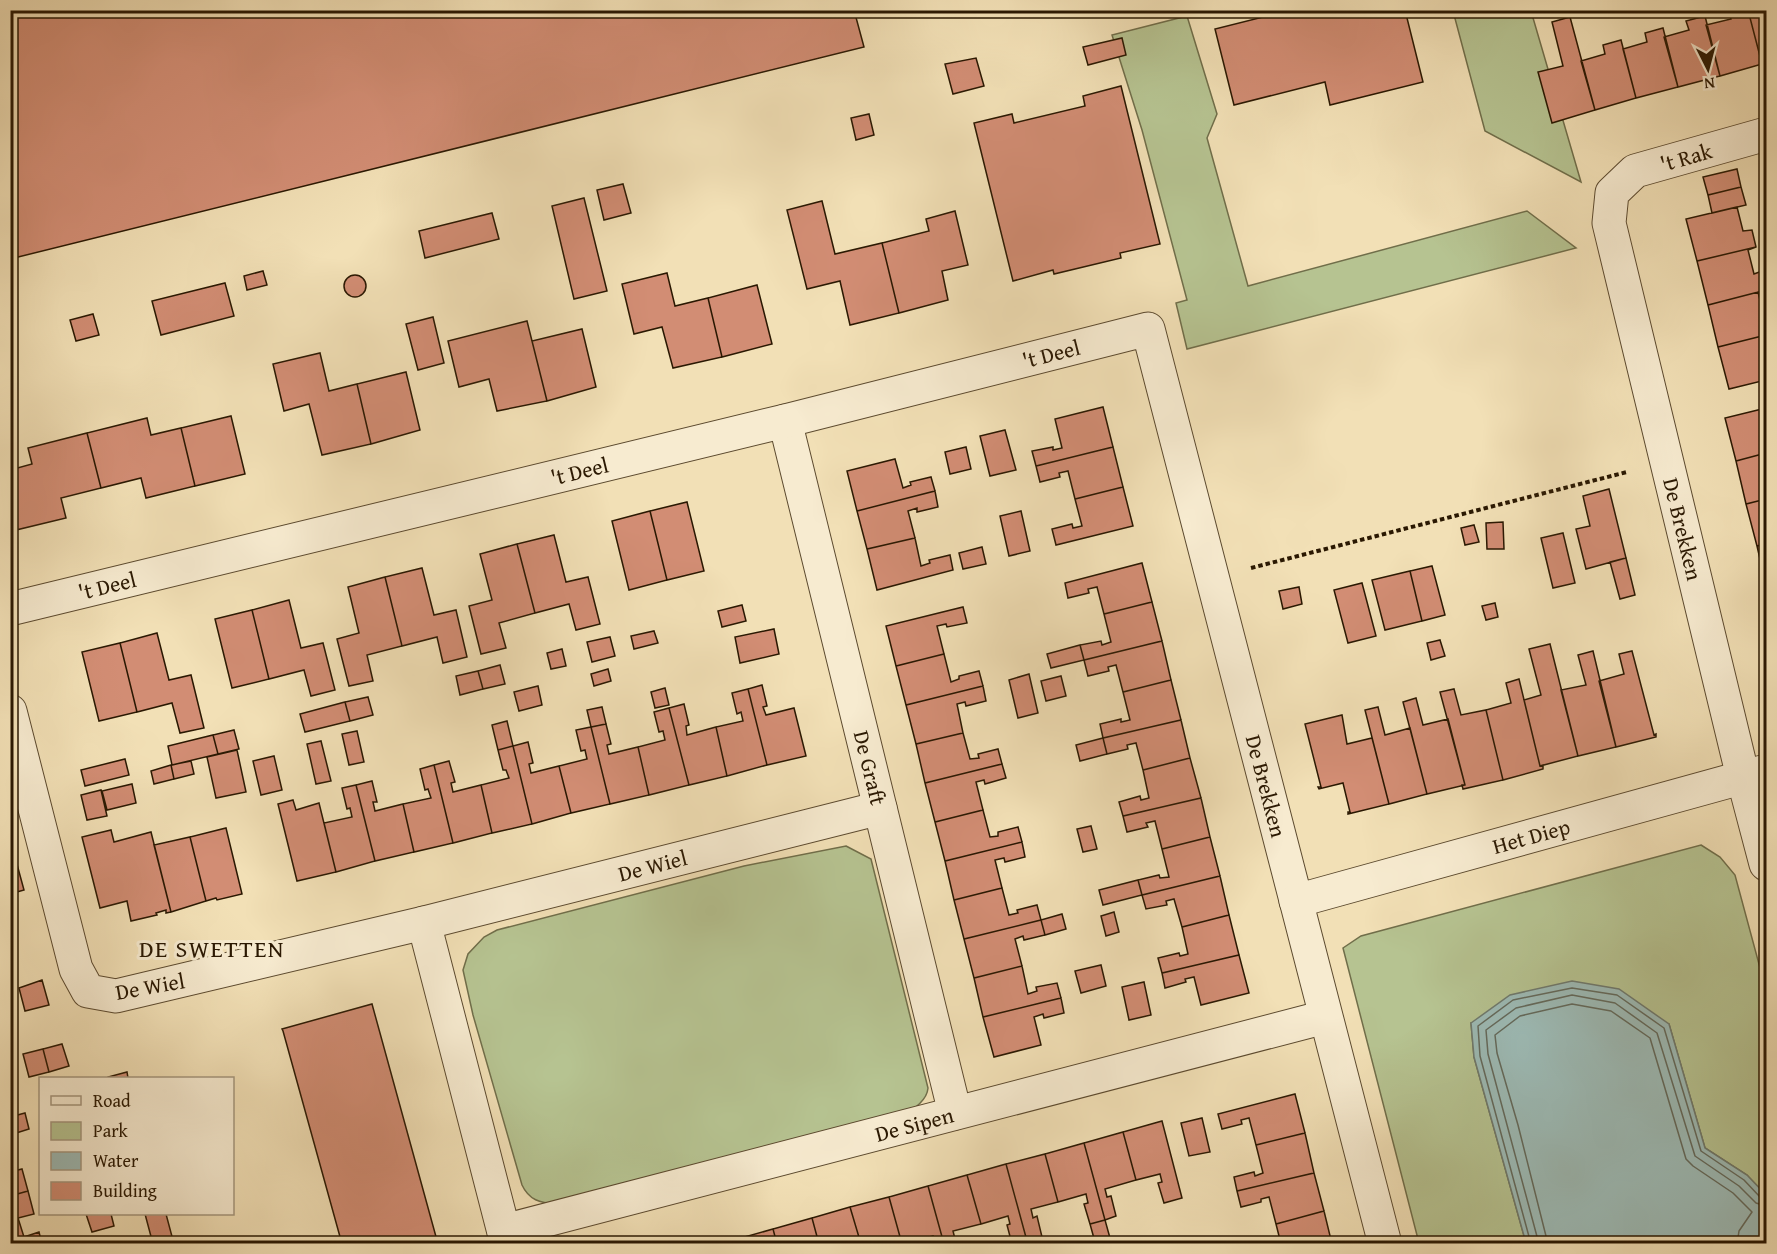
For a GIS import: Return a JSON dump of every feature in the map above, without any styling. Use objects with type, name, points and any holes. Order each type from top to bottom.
[{"type":"street","name":"'t Rak","points":[[1612,193],[1635,171],[1767,134]]},
{"type":"street","name":"De Brekken","points":[[1612,193],[1609,223],[1667,462],[1755,774],[1767,864]]},
{"type":"street","name":"De Brekken","points":[[1148,329],[1385,1244]]},
{"type":"street","name":"'t Deel","points":[[10,609],[785,421],[1148,329]]},
{"type":"street","name":"De Graft","points":[[785,421],[955,1113]]},
{"type":"street","name":"De Wiel","points":[[10,711],[76,969],[88,991],[116,996],[424,923],[880,808]]},
{"type":"street","name":"Het Diep","points":[[1296,901],[1755,774]]},
{"type":"street","points":[[424,923],[506,1237]]},
{"type":"street","name":"De Sipen","points":[[506,1237],[955,1113],[1325,1017]]},
{"type":"path","points":[[1212,578],[1667,462]]},
{"type":"green space","points":[[1453,11],[1531,11],[1581,182],[1485,131]]},
{"type":"green space","points":[[1187,16],[1217,114],[1207,138],[1248,286],[1527,211],[1576,248],[1187,349],[1176,303],[1187,300],[1142,130],[1112,35]]},
{"type":"green space","points":[[1701,845],[1720,857],[1735,875],[1766,990],[1766,1195],[1747,1175],[1705,1148],[1669,1024],[1471,1023],[1474,1057],[1526,1243],[1419,1243],[1343,948],[1361,936]]},
{"type":"green space","points":[[846,846],[871,859],[928,1088],[925,1098],[900,1118],[556,1204],[540,1202],[528,1194],[522,1185],[473,1015],[463,970],[468,954],[484,937],[497,930],[744,866]]},
{"type":"water","points":[[1572,981],[1619,989],[1669,1024],[1705,1148],[1747,1175],[1766,1195],[1766,1229],[1759,1243],[1526,1243],[1474,1057],[1471,1023],[1510,995]]},
{"type":"building","points":[[10,10],[854,10],[864,47],[10,259]]},
{"type":"building","points":[[1291,10],[1405,10],[1423,82],[1330,105],[1325,82],[1234,105],[1215,29]]},
{"type":"building","points":[[1728,10],[1748,10],[1762,64],[1720,76],[1706,25],[1731,19]]},
{"type":"building","points":[[1748,10],[1766,10],[1766,63],[1762,64]]},
{"type":"building","points":[[1705,16],[1720,76],[1678,87],[1664,37],[1689,30],[1686,21]]},
{"type":"building","points":[[1570,17],[1595,110],[1552,123],[1538,72],[1563,66],[1552,22]]},
{"type":"building","points":[[1663,28],[1678,87],[1636,98],[1623,49],[1647,42],[1645,33]]},
{"type":"building","points":[[1122,38],[1126,55],[1088,65],[1083,47]]},
{"type":"building","points":[[1621,40],[1636,98],[1595,110],[1581,61],[1605,54],[1603,45]]},
{"type":"building","points":[[976,58],[984,86],[953,94],[945,64]]},
{"type":"building","points":[[1121,86],[1160,244],[1120,253],[1121,258],[1054,274],[1053,270],[1013,281],[974,123],[1012,114],[1014,123],[1085,106],[1083,96]]},
{"type":"building","points":[[869,114],[874,135],[856,140],[851,118]]},
{"type":"building","points":[[1737,169],[1741,187],[1708,195],[1703,177]]},
{"type":"building","points":[[623,184],[631,213],[604,220],[597,190]]},
{"type":"building","points":[[1741,187],[1746,205],[1712,213],[1708,195]]},
{"type":"building","points":[[584,198],[607,291],[574,299],[552,206]]},
{"type":"building","points":[[822,201],[835,254],[882,243],[899,313],[850,325],[840,281],[807,289],[787,210]]},
{"type":"building","points":[[1737,207],[1743,231],[1752,230],[1756,247],[1697,261],[1686,219]]},
{"type":"building","points":[[955,211],[968,265],[942,271],[948,300],[899,313],[882,243],[929,231],[926,219]]},
{"type":"building","points":[[492,213],[499,239],[425,258],[419,231]]},
{"type":"building","points":[[1756,247],[1748,250],[1754,274],[1762,271],[1766,290],[1708,305],[1697,261]]},
{"type":"building","points":[[263,271],[267,285],[247,290],[244,276]]},
{"type":"building","points":[[667,273],[675,306],[708,298],[722,357],[673,368],[662,327],[634,334],[622,284]]},
{"type":"building","points":[[355,275],[363,278],[366,286],[363,294],[355,297],[347,294],[344,286],[347,278]]},
{"type":"building","points":[[225,283],[234,316],[161,335],[152,301]]},
{"type":"building","points":[[757,285],[772,344],[722,357],[708,298]]},
{"type":"building","points":[[1758,292],[1764,316],[1766,316],[1766,335],[1718,347],[1708,305]]},
{"type":"building","points":[[93,314],[99,335],[76,341],[70,320]]},
{"type":"building","points":[[433,317],[444,363],[418,370],[406,324]]},
{"type":"building","points":[[527,321],[547,401],[497,411],[489,379],[459,387],[448,341]]},
{"type":"building","points":[[582,329],[596,387],[547,401],[532,341]]},
{"type":"building","points":[[1766,335],[1766,380],[1729,389],[1718,347]]},
{"type":"building","points":[[320,353],[329,391],[357,384],[371,444],[322,455],[309,404],[284,411],[273,364]]},
{"type":"building","points":[[406,372],[420,430],[371,444],[357,384]]},
{"type":"building","points":[[1103,407],[1113,447],[1036,466],[1032,451],[1053,447],[1053,450],[1062,448],[1055,419]]},
{"type":"building","points":[[1766,408],[1766,453],[1736,461],[1725,418]]},
{"type":"building","points":[[231,416],[245,474],[195,486],[181,428]]},
{"type":"building","points":[[147,418],[151,435],[181,428],[195,486],[146,498],[141,478],[101,488],[87,433]]},
{"type":"building","points":[[1005,430],[1016,470],[990,476],[980,436]]},
{"type":"building","points":[[87,433],[101,488],[61,498],[66,518],[16,530],[10,506],[10,470],[32,464],[28,448]]},
{"type":"building","points":[[966,447],[971,469],[950,474],[945,452]]},
{"type":"building","points":[[1113,447],[1123,487],[1075,499],[1068,471],[1059,473],[1060,477],[1040,482],[1036,466]]},
{"type":"building","points":[[1766,453],[1766,499],[1746,504],[1736,461]]},
{"type":"building","points":[[895,459],[903,488],[911,485],[910,482],[931,477],[935,491],[857,511],[847,471]]},
{"type":"building","points":[[1123,487],[1133,526],[1056,545],[1052,529],[1072,524],[1073,528],[1082,526],[1075,499]]},
{"type":"building","points":[[1609,489],[1626,558],[1586,569],[1576,529],[1590,526],[1583,496]]},
{"type":"building","points":[[935,491],[938,507],[917,512],[917,508],[908,511],[915,538],[867,549],[857,511]]},
{"type":"building","points":[[1766,499],[1766,544],[1757,546],[1746,504]]},
{"type":"building","points":[[687,502],[704,571],[667,580],[650,511]]},
{"type":"building","points":[[10,506],[16,530],[10,531]]},
{"type":"building","points":[[650,511],[667,580],[629,590],[612,521]]},
{"type":"building","points":[[1021,511],[1030,551],[1009,556],[1000,516]]},
{"type":"building","points":[[1503,522],[1504,549],[1487,549],[1486,523]]},
{"type":"building","points":[[1474,525],[1479,542],[1465,545],[1461,528]]},
{"type":"building","points":[[1563,533],[1575,583],[1553,588],[1541,538]]},
{"type":"building","points":[[554,535],[566,582],[588,577],[600,624],[576,630],[569,604],[535,613],[517,544]]},
{"type":"building","points":[[915,538],[921,566],[930,563],[929,560],[950,555],[953,570],[877,590],[867,549]]},
{"type":"building","points":[[517,544],[535,613],[499,623],[506,648],[481,654],[469,606],[492,600],[480,554]]},
{"type":"building","points":[[1766,544],[1766,585],[1757,546]]},
{"type":"building","points":[[982,547],[986,564],[963,569],[959,553]]},
{"type":"building","points":[[1626,558],[1635,595],[1620,599],[1610,562]]},
{"type":"building","points":[[1142,563],[1152,602],[1104,614],[1097,587],[1088,589],[1089,593],[1068,598],[1065,583]]},
{"type":"building","points":[[1432,566],[1445,615],[1422,621],[1410,571]]},
{"type":"building","points":[[422,568],[434,615],[456,610],[467,657],[443,663],[437,637],[402,646],[385,577]]},
{"type":"building","points":[[1410,571],[1422,621],[1385,630],[1372,580]]},
{"type":"building","points":[[385,577],[402,646],[367,655],[373,681],[349,686],[337,639],[359,633],[348,587]]},
{"type":"building","points":[[1362,583],[1376,636],[1348,643],[1334,590]]},
{"type":"building","points":[[1299,587],[1302,604],[1283,609],[1279,591]]},
{"type":"building","points":[[289,600],[301,648],[323,643],[335,690],[311,696],[304,670],[269,679],[252,610]]},
{"type":"building","points":[[1152,602],[1162,641],[1084,660],[1080,645],[1101,641],[1102,645],[1111,642],[1104,614]]},
{"type":"building","points":[[1495,603],[1498,617],[1486,620],[1482,606]]},
{"type":"building","points":[[742,605],[746,621],[722,627],[718,611]]},
{"type":"building","points":[[963,607],[967,623],[947,627],[946,624],[937,626],[944,654],[896,666],[886,626]]},
{"type":"building","points":[[252,610],[269,679],[232,688],[215,619]]},
{"type":"building","points":[[774,629],[779,654],[740,663],[735,637]]},
{"type":"building","points":[[654,631],[658,643],[634,649],[631,636]]},
{"type":"building","points":[[157,633],[169,680],[191,675],[204,728],[180,733],[172,703],[137,712],[120,643]]},
{"type":"building","points":[[610,637],[615,656],[592,662],[587,642]]},
{"type":"building","points":[[1440,640],[1445,656],[1431,660],[1427,643]]},
{"type":"building","points":[[1162,641],[1171,680],[1123,692],[1116,665],[1108,667],[1109,671],[1088,676],[1084,660]]},
{"type":"building","points":[[120,643],[137,712],[99,721],[82,652]]},
{"type":"building","points":[[1550,644],[1578,756],[1540,766],[1524,700],[1541,695],[1529,649]]},
{"type":"building","points":[[1080,645],[1084,660],[1051,668],[1047,654]]},
{"type":"building","points":[[562,649],[566,666],[551,669],[547,653]]},
{"type":"building","points":[[1593,651],[1616,747],[1578,756],[1561,690],[1586,685],[1578,655]]},
{"type":"building","points":[[1632,651],[1656,737],[1616,747],[1599,681],[1624,674],[1619,654]]},
{"type":"building","points":[[944,654],[951,682],[959,679],[959,676],[979,671],[983,686],[906,705],[896,666]]},
{"type":"building","points":[[500,665],[505,684],[483,689],[478,671]]},
{"type":"building","points":[[608,669],[611,681],[594,686],[591,674]]},
{"type":"building","points":[[478,671],[483,689],[460,695],[456,676]]},
{"type":"building","points":[[1029,674],[1038,713],[1018,718],[1009,680]]},
{"type":"building","points":[[1061,676],[1066,696],[1046,701],[1041,681]]},
{"type":"building","points":[[1519,679],[1540,766],[1543,765],[1543,769],[1503,780],[1486,710],[1511,703],[1506,683]]},
{"type":"building","points":[[1171,680],[1181,720],[1103,738],[1100,724],[1121,719],[1121,722],[1130,720],[1123,692]]},
{"type":"building","points":[[762,685],[767,706],[763,707],[766,715],[794,708],[806,756],[767,765],[748,689]]},
{"type":"building","points":[[538,686],[542,705],[519,711],[514,692]]},
{"type":"building","points":[[983,686],[986,701],[966,706],[965,702],[957,704],[963,733],[916,744],[906,705]]},
{"type":"building","points":[[665,688],[669,705],[655,708],[651,692]]},
{"type":"building","points":[[748,689],[767,765],[727,776],[716,727],[743,721],[741,712],[737,714],[732,693]]},
{"type":"building","points":[[1454,689],[1461,715],[1486,710],[1503,780],[1463,789],[1462,785],[1465,785],[1440,692]]},
{"type":"building","points":[[368,697],[373,715],[350,721],[345,702]]},
{"type":"building","points":[[1416,698],[1423,725],[1448,719],[1465,785],[1427,794],[1403,702]]},
{"type":"building","points":[[345,702],[350,721],[305,732],[300,714]]},
{"type":"building","points":[[684,704],[689,725],[686,726],[687,735],[716,727],[727,776],[689,785],[669,708]]},
{"type":"building","points":[[602,707],[606,724],[591,727],[587,710]]},
{"type":"building","points":[[1378,707],[1385,735],[1410,728],[1427,794],[1389,804],[1365,710]]},
{"type":"building","points":[[669,708],[689,785],[649,795],[638,747],[665,740],[663,731],[659,732],[654,712]]},
{"type":"building","points":[[1342,715],[1347,744],[1372,738],[1389,804],[1348,814],[1350,812],[1343,783],[1319,789],[1318,787],[1321,787],[1305,724]]},
{"type":"building","points":[[1181,720],[1190,758],[1143,770],[1136,743],[1127,745],[1128,749],[1107,754],[1103,738]]},
{"type":"building","points":[[507,721],[513,746],[498,750],[492,725]]},
{"type":"building","points":[[606,724],[611,744],[607,745],[609,754],[638,747],[649,795],[610,804],[591,727]]},
{"type":"building","points":[[591,727],[610,804],[571,813],[559,766],[587,759],[585,750],[581,751],[576,730]]},
{"type":"building","points":[[234,730],[239,749],[218,754],[213,735]]},
{"type":"building","points":[[357,731],[364,762],[349,765],[342,734]]},
{"type":"building","points":[[963,733],[970,759],[979,758],[978,754],[998,749],[1002,764],[925,783],[916,744]]},
{"type":"building","points":[[213,735],[218,754],[172,765],[168,746]]},
{"type":"building","points":[[1103,738],[1107,754],[1080,761],[1076,745]]},
{"type":"building","points":[[321,741],[331,781],[316,784],[307,744]]},
{"type":"building","points":[[528,742],[533,763],[529,764],[531,773],[559,766],[571,813],[532,824],[513,746]]},
{"type":"building","points":[[513,746],[532,824],[492,833],[481,785],[509,778],[506,770],[503,770],[498,750]]},
{"type":"building","points":[[237,750],[246,792],[216,798],[207,757]]},
{"type":"building","points":[[274,756],[282,790],[261,795],[253,761]]},
{"type":"building","points":[[1190,758],[1201,798],[1123,816],[1119,802],[1140,796],[1141,800],[1149,798],[1143,770]]},
{"type":"building","points":[[125,759],[129,775],[85,786],[81,770]]},
{"type":"building","points":[[191,761],[194,774],[174,779],[171,765]]},
{"type":"building","points":[[449,761],[455,782],[451,783],[453,792],[481,785],[492,833],[453,843],[434,765]]},
{"type":"building","points":[[1002,764],[1006,778],[985,784],[984,780],[976,782],[983,810],[935,822],[925,783]]},
{"type":"building","points":[[171,765],[174,779],[154,784],[151,771]]},
{"type":"building","points":[[434,765],[453,843],[414,852],[403,804],[431,798],[428,789],[425,790],[420,769]]},
{"type":"building","points":[[372,781],[377,802],[373,802],[375,811],[403,804],[414,852],[375,861],[356,785]]},
{"type":"building","points":[[132,784],[136,803],[107,810],[102,791]]},
{"type":"building","points":[[356,785],[375,861],[336,872],[324,823],[352,817],[350,808],[347,809],[342,788]]},
{"type":"building","points":[[101,790],[107,816],[87,820],[81,795]]},
{"type":"building","points":[[1201,798],[1210,837],[1162,849],[1155,821],[1146,823],[1148,827],[1127,832],[1123,816]]},
{"type":"building","points":[[293,800],[296,810],[319,803],[336,872],[297,881],[278,804]]},
{"type":"building","points":[[983,810],[990,837],[998,836],[998,832],[1018,827],[1022,842],[945,861],[935,822]]},
{"type":"building","points":[[1091,826],[1097,849],[1083,852],[1077,829]]},
{"type":"building","points":[[226,828],[242,894],[206,901],[190,837]]},
{"type":"building","points":[[111,830],[114,842],[151,832],[171,912],[166,913],[166,910],[156,913],[157,915],[131,921],[127,901],[100,908],[82,837]]},
{"type":"building","points":[[190,837],[206,901],[171,912],[154,845]]},
{"type":"building","points":[[1210,837],[1220,876],[1142,895],[1138,880],[1159,875],[1160,878],[1169,877],[1162,849]]},
{"type":"building","points":[[1022,842],[1025,857],[1005,862],[1004,858],[995,860],[1002,888],[954,900],[945,861]]},
{"type":"building","points":[[15,857],[24,890],[10,894],[10,858]]},
{"type":"building","points":[[1220,876],[1229,915],[1182,927],[1174,899],[1166,901],[1167,905],[1146,909],[1142,895]]},
{"type":"building","points":[[1138,880],[1142,895],[1103,905],[1099,890]]},
{"type":"building","points":[[1002,888],[1009,915],[1018,913],[1017,910],[1037,905],[1041,920],[964,939],[954,900]]},
{"type":"building","points":[[1114,912],[1119,932],[1106,936],[1101,916]]},
{"type":"building","points":[[1062,914],[1066,929],[1045,935],[1041,920]]},
{"type":"building","points":[[1229,915],[1239,955],[1162,973],[1158,958],[1179,953],[1180,956],[1188,954],[1182,927]]},
{"type":"building","points":[[1041,920],[1045,935],[1024,940],[1023,936],[1015,939],[1022,966],[974,978],[964,939]]},
{"type":"building","points":[[1239,955],[1249,993],[1201,1005],[1194,977],[1185,979],[1186,982],[1165,988],[1162,973]]},
{"type":"building","points":[[1101,965],[1106,986],[1081,993],[1075,971]]},
{"type":"building","points":[[1022,966],[1028,994],[1037,991],[1036,987],[1057,983],[1061,998],[983,1017],[974,978]]},
{"type":"building","points":[[42,980],[49,1005],[25,1011],[19,988]]},
{"type":"building","points":[[1144,982],[1151,1015],[1129,1020],[1122,987]]},
{"type":"building","points":[[1061,998],[1064,1013],[1044,1018],[1043,1014],[1034,1017],[1041,1045],[994,1057],[983,1017]]},
{"type":"building","points":[[372,1004],[438,1244],[342,1244],[282,1029]]},
{"type":"building","points":[[62,1044],[69,1066],[49,1072],[43,1049]]},
{"type":"building","points":[[43,1049],[49,1072],[29,1077],[23,1054]]},
{"type":"building","points":[[127,1072],[128,1077],[108,1077]]},
{"type":"building","points":[[1295,1094],[1305,1133],[1256,1145],[1249,1118],[1241,1120],[1242,1124],[1222,1129],[1218,1114]]},
{"type":"building","points":[[25,1113],[29,1129],[10,1135],[10,1117]]},
{"type":"building","points":[[1202,1118],[1210,1152],[1189,1156],[1181,1123]]},
{"type":"building","points":[[1162,1121],[1182,1198],[1164,1203],[1158,1183],[1162,1182],[1160,1174],[1136,1180],[1123,1132]]},
{"type":"building","points":[[1123,1132],[1136,1180],[1105,1189],[1107,1197],[1111,1196],[1116,1216],[1105,1220],[1084,1143]]},
{"type":"building","points":[[1305,1133],[1314,1173],[1237,1191],[1234,1177],[1254,1172],[1255,1176],[1263,1173],[1256,1145]]},
{"type":"building","points":[[1084,1143],[1105,1220],[1090,1224],[1084,1204],[1088,1203],[1086,1194],[1058,1202],[1045,1154]]},
{"type":"building","points":[[1045,1154],[1058,1202],[1031,1209],[1033,1218],[1037,1216],[1042,1237],[1027,1241],[1006,1164]]},
{"type":"building","points":[[1006,1164],[1027,1241],[1017,1244],[1012,1244],[1007,1225],[1010,1224],[1008,1216],[981,1224],[967,1175]]},
{"type":"building","points":[[22,1169],[28,1191],[10,1196],[10,1172]]},
{"type":"building","points":[[1314,1173],[1324,1211],[1276,1224],[1269,1197],[1261,1199],[1261,1202],[1241,1207],[1237,1191]]},
{"type":"building","points":[[967,1175],[981,1224],[953,1231],[955,1239],[959,1238],[960,1244],[944,1244],[928,1186]]},
{"type":"building","points":[[928,1186],[944,1244],[934,1244],[933,1236],[902,1244],[889,1197]]},
{"type":"building","points":[[28,1191],[34,1214],[18,1218],[24,1237],[39,1232],[42,1244],[10,1244],[10,1196]]},
{"type":"building","points":[[889,1197],[902,1244],[861,1244],[850,1207]]},
{"type":"building","points":[[850,1207],[861,1244],[819,1244],[812,1218]]},
{"type":"building","points":[[1324,1211],[1332,1244],[1281,1244],[1276,1224]]},
{"type":"building","points":[[86,1215],[111,1215],[114,1226],[92,1232]]},
{"type":"building","points":[[145,1215],[166,1215],[174,1244],[153,1244]]},
{"type":"building","points":[[812,1218],[819,1244],[777,1244],[773,1229]]},
{"type":"building","points":[[1105,1220],[1110,1238],[1095,1242],[1090,1224]]},
{"type":"building","points":[[773,1229],[777,1244],[735,1244],[734,1240]]},
{"type":"district","name":"DE SWETTEN","points":[[212,949]]}]
